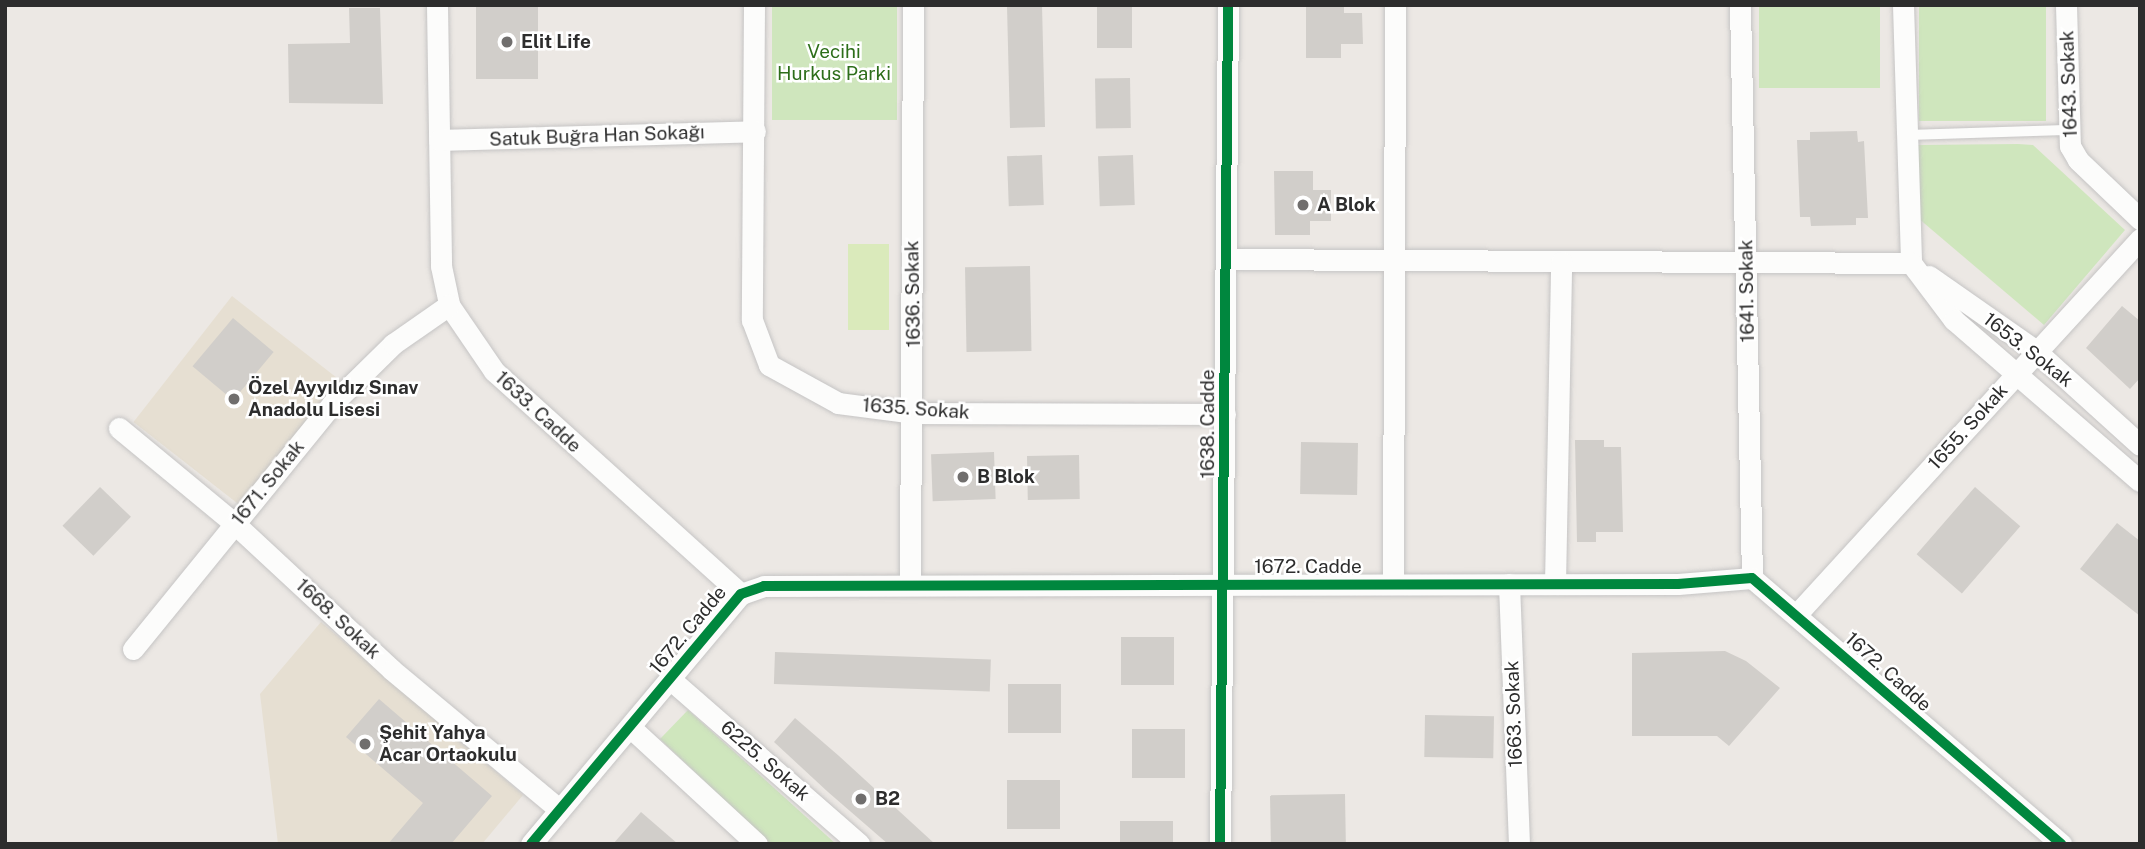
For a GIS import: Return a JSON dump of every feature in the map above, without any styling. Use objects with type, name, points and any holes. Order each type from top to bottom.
[{"type":"street","name":"1633. Cadde","points":[[437,5],[440,266],[449,305],[494,371],[741,594]]},
{"type":"street","name":"1635. Sokak","points":[[754,5],[752,320],[769,365],[838,403],[915,413],[1225,414]]},
{"type":"street","name":"1636. Sokak","points":[[910,583],[915,413],[913,5]]},
{"type":"street","name":"1638. Cadde","points":[[1220,844],[1228,5]]},
{"type":"street","points":[[1393,584],[1395,5]]},
{"type":"street","name":"1641. Sokak","points":[[1740,5],[1752,578]]},
{"type":"street","points":[[1903,5],[1910,263],[1954,320],[2140,481]]},
{"type":"street","name":"1643. Sokak","points":[[2066,5],[2068,130],[2078,160],[2140,219]]},
{"type":"street","name":"Satuk Buğra Han Sokağı","points":[[439,140],[755,131]]},
{"type":"street","name":"1655. Sokak","points":[[1797,615],[2140,239]]},
{"type":"street","points":[[1226,259],[1910,263]]},
{"type":"street","points":[[1555,584],[1561,262]]},
{"type":"street","name":"1653. Sokak","points":[[1910,263],[2036,351],[2140,445]]},
{"type":"street","name":"1671. Sokak","points":[[133,649],[332,404],[393,344],[449,305]]},
{"type":"street","name":"1668. Sokak","points":[[119,428],[235,523],[392,670],[559,809]]},
{"type":"street","name":"1672. Cadde","points":[[531,844],[741,594],[764,586],[910,583],[1678,584],[1752,578],[2061,844]]},
{"type":"street","name":"1663. Sokak","points":[[1509,584],[1519,844]]},
{"type":"street","name":"6225. Sokak","points":[[670,678],[859,844]]},
{"type":"street","points":[[630,727],[757,844]]},
{"type":"lane","points":[[1905,135],[2068,130]]},
{"type":"shaded area","name":"Özel Ayyıldız Sınav Anadolu Lisesi","points":[[232,296],[338,379],[240,505],[133,422]]},
{"type":"shaded area","name":"Şehit Yahya Acar Ortaokulu","points":[[321,622],[523,795],[482,844],[278,844],[260,694]]},
{"type":"green space","name":"Vecihi Hurkus Parki","points":[[772,5],[897,5],[897,120],[772,120]]},
{"type":"green space","points":[[1759,5],[1880,5],[1880,88],[1759,88]]},
{"type":"green space","points":[[1919,5],[2046,5],[2046,121],[1919,121]]},
{"type":"green space","points":[[1918,145],[2033,145],[2125,230],[2044,325],[1918,218]]},
{"type":"green space","points":[[848,244],[889,244],[889,330],[848,330]]},
{"type":"green space","points":[[688,710],[836,844],[771,844],[660,739]]},
{"type":"building","name":"Elit Life","points":[[476,5],[538,5],[538,79],[476,79]]},
{"type":"building","points":[[1042,5],[1045,127],[1010,128],[1007,6]]},
{"type":"building","points":[[1097,5],[1132,5],[1132,48],[1097,48]]},
{"type":"building","points":[[1306,5],[1344,5],[1344,13],[1362,13],[1363,44],[1341,44],[1341,58],[1306,58]]},
{"type":"building","points":[[349,8],[380,8],[383,104],[289,103],[288,44],[350,43]]},
{"type":"building","points":[[1130,78],[1131,128],[1096,129],[1095,79]]},
{"type":"building","points":[[1857,131],[1858,142],[1864,141],[1868,218],[1856,218],[1856,225],[1811,226],[1810,217],[1800,217],[1797,140],[1810,140],[1810,132]]},
{"type":"building","points":[[1042,155],[1044,205],[1009,206],[1007,156]]},
{"type":"building","points":[[1133,155],[1135,205],[1100,206],[1098,156]]},
{"type":"building","name":"A Blok","points":[[1274,171],[1313,171],[1313,190],[1331,190],[1331,221],[1310,221],[1310,235],[1275,235]]},
{"type":"building","points":[[1030,266],[1031,351],[966,352],[965,267]]},
{"type":"building","points":[[2122,306],[2140,321],[2140,378],[2130,389],[2086,348]]},
{"type":"building","points":[[233,318],[274,352],[233,400],[193,366]]},
{"type":"building","points":[[1575,440],[1604,440],[1604,447],[1621,447],[1623,532],[1596,532],[1596,542],[1577,542]]},
{"type":"building","points":[[1301,442],[1358,443],[1357,495],[1300,494]]},
{"type":"building","name":"B Blok","points":[[994,452],[996,499],[933,501],[931,454]]},
{"type":"building","points":[[1079,455],[1080,499],[1028,500],[1027,456]]},
{"type":"building","points":[[100,487],[131,517],[93,556],[62,526]]},
{"type":"building","points":[[1975,487],[2020,526],[1962,594],[1917,554]]},
{"type":"building","points":[[2117,523],[2140,541],[2140,616],[2080,569]]},
{"type":"building","points":[[1121,637],[1174,637],[1174,685],[1121,685]]},
{"type":"building","points":[[1725,651],[1746,661],[1780,688],[1729,746],[1717,736],[1632,736],[1632,653]]},
{"type":"building","points":[[775,652],[991,660],[990,692],[774,684]]},
{"type":"building","points":[[1008,684],[1061,684],[1061,733],[1008,733]]},
{"type":"building","points":[[379,699],[492,796],[451,844],[388,844],[423,803],[346,737]]},
{"type":"building","points":[[1425,715],[1494,716],[1493,758],[1424,757]]},
{"type":"building","points":[[795,718],[935,844],[888,844],[828,792],[774,742]]},
{"type":"building","points":[[1132,729],[1185,729],[1185,778],[1132,778]]},
{"type":"building","points":[[1007,780],[1060,780],[1060,829],[1007,829]]},
{"type":"building","points":[[1345,794],[1346,844],[1271,844],[1270,795]]},
{"type":"building","points":[[641,812],[678,844],[613,844]]},
{"type":"building","points":[[1120,821],[1173,821],[1173,844],[1120,844]]},
{"type":"cycle path","points":[[1220,844],[1228,5]]},
{"type":"cycle path","points":[[531,844],[741,594],[764,586],[1678,584],[1752,578],[2061,844]]},
{"type":"place","name":"Elit Life","points":[[507,42]]},
{"type":"place","name":"A Blok","points":[[1303,205]]},
{"type":"place","name":"Özel Ayyıldız Sınav Anadolu Lisesi","points":[[234,399]]},
{"type":"place","name":"B Blok","points":[[963,477]]},
{"type":"place","name":"Şehit Yahya Acar Ortaokulu","points":[[365,744]]},
{"type":"place","name":"B2","points":[[861,799]]}]
